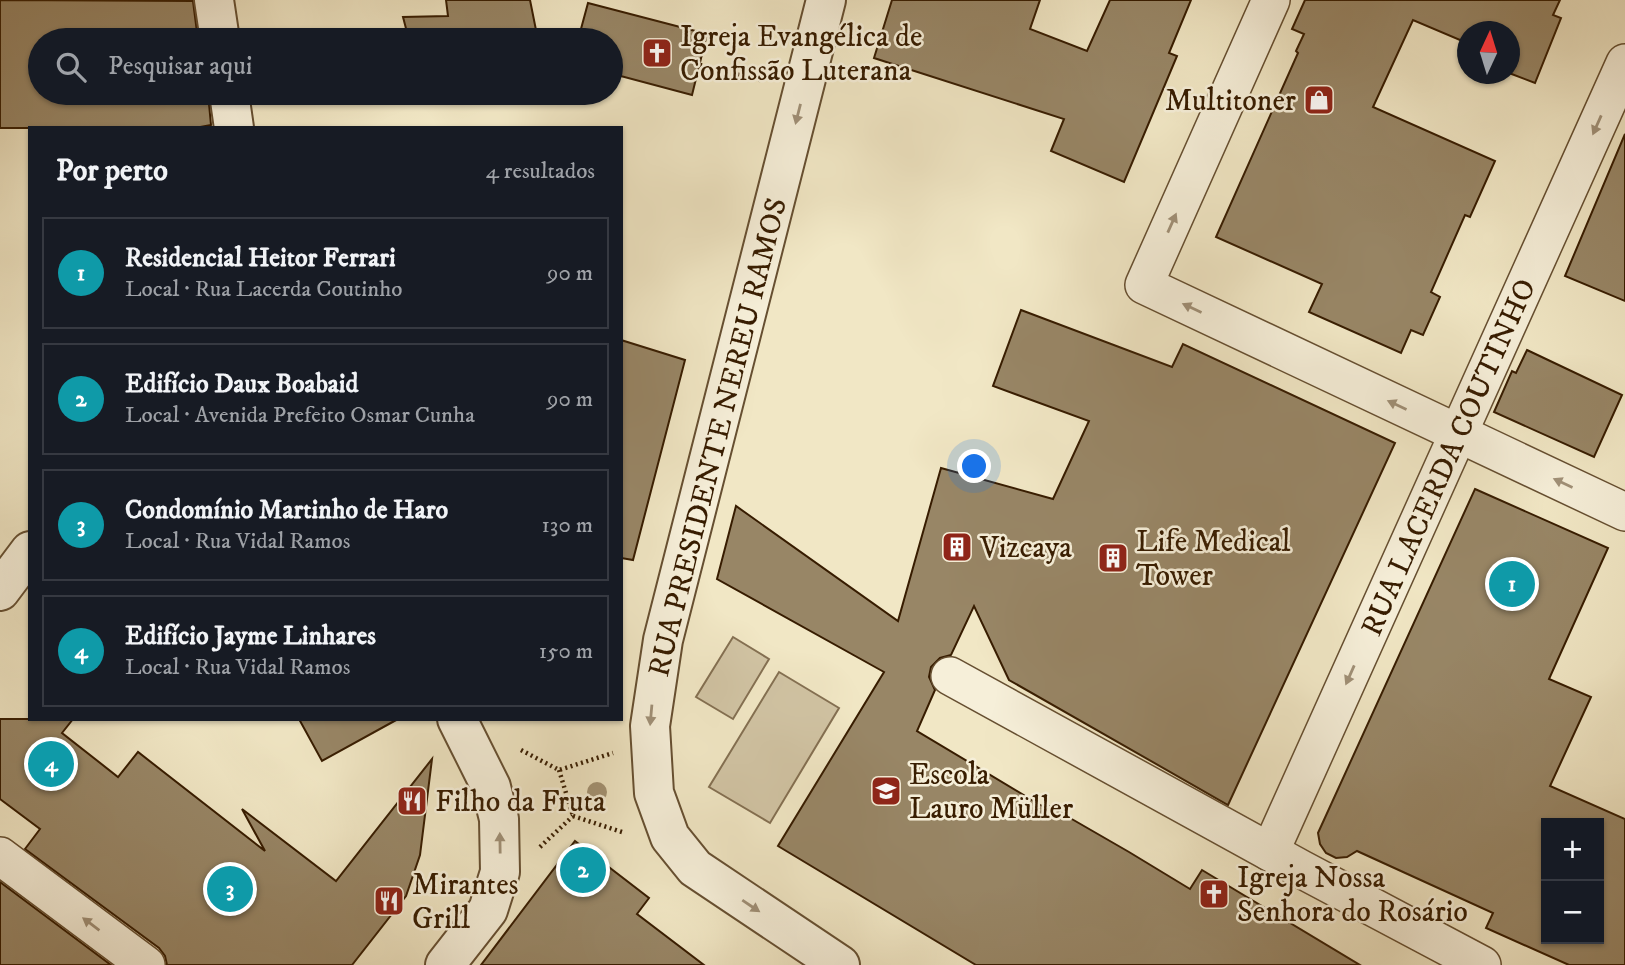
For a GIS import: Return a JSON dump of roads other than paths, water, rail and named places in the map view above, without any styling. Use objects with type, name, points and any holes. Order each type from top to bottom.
[{"type":"street","points":[[214,0],[218,28]]},
{"type":"street","name":"RUA PRESIDENTE NEREU RAMOS","points":[[826,0],[680,568],[663,640],[650,726],[654,793],[670,837],[695,868],[840,965]]},
{"type":"street","points":[[1271,0],[1144,285],[1625,512]]},
{"type":"street","name":"RUA LACERDA COUTINHO","points":[[1270,852],[1625,63]]},
{"type":"street","points":[[231,105],[234,126]]},
{"type":"street","points":[[0,591],[28,554]]},
{"type":"street","points":[[950,676],[1482,965]]},
{"type":"street","points":[[446,965],[488,910],[500,872],[499,819],[491,787],[458,721]]},
{"type":"street","points":[[0,856],[146,965]]},
{"type":"place","name":"Igreja Evangélica de Confissão Luterana","points":[[657,53]]},
{"type":"place","name":"Multitoner","points":[[1319,100]]},
{"type":"place","name":"Vizcaya","points":[[957,547]]},
{"type":"place","name":"Life Medical Tower","points":[[1113,558]]},
{"type":"place","name":"Residencial Heitor Ferrari","points":[[1512,584]]},
{"type":"place","name":"Edifício Jayme Linhares","points":[[51,764]]},
{"type":"place","name":"Escola Lauro Müller","points":[[886,791]]},
{"type":"place","name":"Filho da Fruta","points":[[412,801]]},
{"type":"place","name":"Edifício Daux Boabaid","points":[[583,870]]},
{"type":"place","name":"Condomínio Martinho de Haro","points":[[230,889]]},
{"type":"place","name":"Igreja Nossa Senhora do Rosário","points":[[1214,894]]},
{"type":"place","name":"Mirantes Grill","points":[[389,901]]}]
